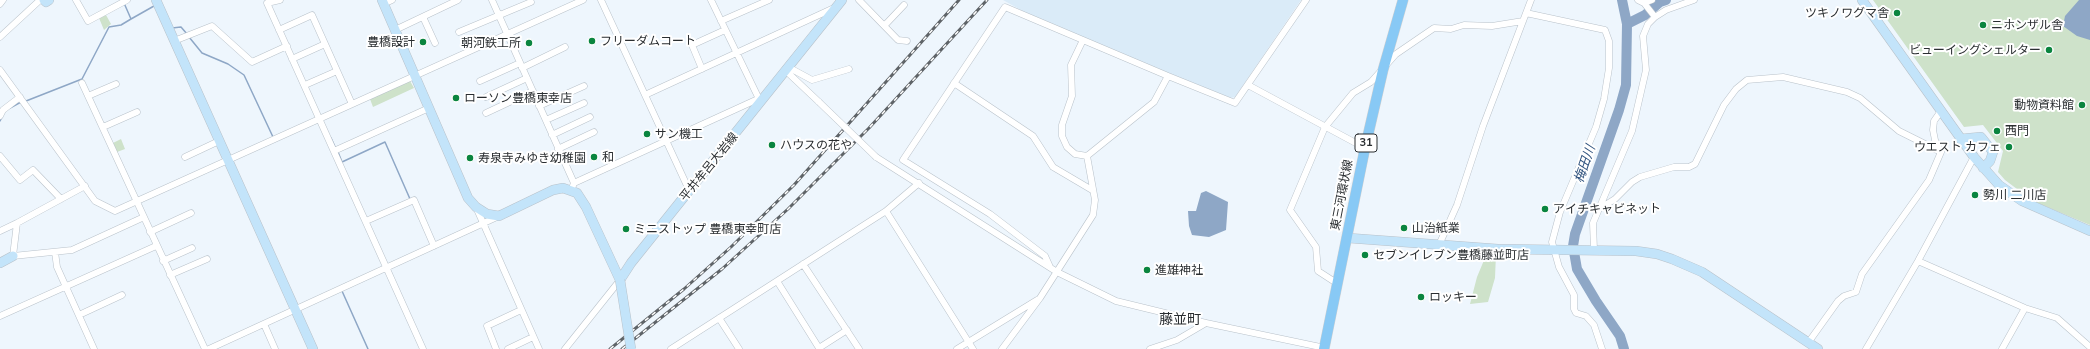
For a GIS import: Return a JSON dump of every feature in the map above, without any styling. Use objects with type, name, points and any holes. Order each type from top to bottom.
[{"type":"main road","name":"東三河環状線","points":[[1325,348],[1365,148],[1383,70],[1403,0]]},
{"type":"street","points":[[0,4],[3,0]]},
{"type":"street","points":[[0,37],[40,0]]},
{"type":"street","points":[[44,0],[46,2],[49,0]]},
{"type":"street","points":[[76,0],[88,21],[127,0]]},
{"type":"street","points":[[156,0],[313,349]]},
{"type":"street","points":[[280,0],[267,3],[424,349]]},
{"type":"street","points":[[395,30],[458,0]]},
{"type":"street","points":[[492,0],[546,120],[572,187],[586,208],[620,280],[631,349]]},
{"type":"street","points":[[0,70],[86,186],[95,201],[115,211],[582,0]]},
{"type":"street","points":[[601,0],[689,190]]},
{"type":"street","points":[[209,349],[553,190],[572,187],[666,140],[759,101],[710,0]]},
{"type":"street","points":[[721,21],[769,0]]},
{"type":"street","points":[[859,0],[898,40],[907,41]]},
{"type":"street","points":[[1050,267],[1045,256],[990,214],[903,160],[1005,7],[1234,103],[1306,0]]},
{"type":"street","points":[[1439,245],[1457,205],[1484,126],[1531,0]]},
{"type":"street","points":[[1652,0],[1643,3],[1654,16]]},
{"type":"street","points":[[1593,250],[1593,223],[1632,131],[1638,110],[1646,70],[1643,36],[1648,24],[1654,16],[1694,0]]},
{"type":"street","points":[[1862,0],[1960,139],[1983,168],[1999,185],[2022,201],[2090,231]]},
{"type":"street","points":[[386,1],[395,30],[468,198],[476,208],[539,349]]},
{"type":"street","points":[[459,32],[531,2]]},
{"type":"street","points":[[645,95],[736,54],[839,4]]},
{"type":"street","name":"平井牟呂大岩線","points":[[620,280],[759,101],[839,4]]},
{"type":"street","points":[[885,25],[904,5]]},
{"type":"street","points":[[1526,13],[1605,30],[1609,41],[1609,68],[1604,99],[1596,127],[1560,212],[1552,242],[1559,267],[1574,295],[1574,309],[1576,313],[1586,316],[1594,325],[1602,349]]},
{"type":"street","points":[[279,30],[312,14],[352,104]]},
{"type":"street","points":[[423,17],[435,43]]},
{"type":"street","points":[[1337,289],[1318,271],[1316,247],[1290,210],[1325,127],[1353,93],[1371,82],[1396,54],[1434,28],[1451,29],[1464,26],[1492,26],[1523,21]]},
{"type":"street","points":[[174,41],[212,26],[252,62],[287,46]]},
{"type":"street","points":[[702,69],[692,45],[725,30]]},
{"type":"street","points":[[1083,40],[1071,65],[1072,96],[1062,125],[1062,136],[1068,147],[1075,154],[1087,156],[1154,102],[1168,76]]},
{"type":"street","points":[[292,59],[325,44]]},
{"type":"street","points":[[480,81],[565,47]]},
{"type":"street","points":[[786,69],[812,80],[849,69]]},
{"type":"street","points":[[786,69],[876,157],[1057,272],[1116,301],[1206,323],[1325,348]]},
{"type":"street","points":[[305,86],[337,71]]},
{"type":"street","points":[[1599,209],[1615,199],[1632,182],[1640,177],[1674,167],[1689,167],[1695,164],[1724,105],[1736,89],[1747,80],[1783,77],[1847,92],[1860,98],[1898,131],[1941,152]]},
{"type":"street","points":[[486,97],[527,78]]},
{"type":"street","points":[[82,83],[137,201],[156,246],[205,349]]},
{"type":"street","points":[[954,83],[1033,136],[1053,166],[1092,190]]},
{"type":"street","points":[[88,96],[116,84]]},
{"type":"street","points":[[1248,85],[1365,148]]},
{"type":"street","points":[[540,106],[584,86]]},
{"type":"street","points":[[486,113],[533,91]]},
{"type":"street","points":[[0,116],[3,110],[20,98]]},
{"type":"street","points":[[546,120],[584,103]]},
{"type":"street","points":[[334,151],[430,108]]},
{"type":"street","points":[[1808,342],[1838,301],[1844,296],[1856,292],[1861,275],[1929,180],[1941,152],[1935,140],[1933,130],[1934,121],[1941,111]]},
{"type":"street","points":[[103,128],[137,112]]},
{"type":"street","points":[[552,135],[590,117]]},
{"type":"street","points":[[558,149],[594,132]]},
{"type":"street","points":[[1960,139],[1981,137],[1993,152],[1990,161],[1983,168]]},
{"type":"street","points":[[185,157],[219,141]]},
{"type":"street","points":[[0,156],[20,180],[34,170],[62,199]]},
{"type":"street","points":[[1002,349],[1040,298],[1093,215],[1095,200],[1087,156]]},
{"type":"street","points":[[1866,349],[1918,261],[1974,157]]},
{"type":"street","points":[[671,349],[886,211],[920,184]]},
{"type":"street","points":[[0,231],[86,186]]},
{"type":"street","points":[[366,220],[414,200],[434,246]]},
{"type":"street","points":[[476,208],[487,214],[498,216]]},
{"type":"street","points":[[886,211],[973,349]]},
{"type":"street","points":[[150,232],[191,213]]},
{"type":"street","points":[[0,263],[13,256],[72,250],[144,217]]},
{"type":"street","points":[[13,256],[17,223]]},
{"type":"street","points":[[1348,238],[1498,249],[1636,251],[1657,254],[1690,266],[1724,285],[1818,349]]},
{"type":"street","points":[[0,316],[66,285],[156,246]]},
{"type":"street","points":[[163,261],[192,248]]},
{"type":"street","points":[[55,252],[57,266],[94,349]]},
{"type":"street","points":[[170,275],[207,259]]},
{"type":"street","points":[[1918,261],[2025,308],[2057,318],[2090,347]]},
{"type":"street","points":[[803,264],[859,349]]},
{"type":"street","points":[[565,349],[620,280]]},
{"type":"street","points":[[777,281],[819,348],[847,330]]},
{"type":"street","points":[[79,315],[122,295]]},
{"type":"street","points":[[957,349],[1040,298]]},
{"type":"street","points":[[2002,349],[2025,308]]},
{"type":"street","points":[[496,349],[487,326],[521,310]]},
{"type":"street","points":[[719,318],[739,349]]},
{"type":"street","points":[[1150,349],[1177,340],[1206,323]]},
{"type":"street","points":[[264,324],[275,349]]},
{"type":"street","points":[[508,349],[533,337]]},
{"type":"shaded area","points":[[1003,0],[1301,0],[1235,97],[1230,98],[1037,19]]},
{"type":"green space","points":[[1873,0],[2090,0],[2090,225],[2033,201],[2005,180],[1998,172],[2003,151],[1983,125],[1964,127]]},
{"type":"green space","points":[[106,15],[111,24],[104,30],[99,18]]},
{"type":"green space","points":[[410,81],[414,88],[373,107],[370,99]]},
{"type":"green space","points":[[121,139],[125,149],[117,152],[113,143]]},
{"type":"green space","points":[[1487,253],[1496,254],[1495,278],[1488,302],[1470,304],[1477,277]]},
{"type":"water","points":[[2079,0],[2090,0],[2090,40],[2077,36],[2063,26],[2065,16]]},
{"type":"water","points":[[1206,191],[1228,202],[1226,230],[1209,237],[1192,235],[1189,226],[1188,211],[1196,211],[1201,193]]},
{"type":"waterway","name":"梅田川","points":[[1622,0],[1627,24],[1626,85],[1619,110],[1575,234],[1573,246],[1577,269],[1596,301],[1620,336],[1624,349]]},
{"type":"waterway","points":[[1627,24],[1645,15],[1660,2],[1666,0]]},
{"type":"waterway","points":[[26,101],[82,79],[109,27],[121,25],[131,19],[124,3]]},
{"type":"waterway","points":[[131,19],[154,6]]},
{"type":"waterway","points":[[172,28],[181,27],[187,34]]},
{"type":"waterway","points":[[189,37],[202,53],[228,64],[244,75],[273,137]]},
{"type":"waterway","points":[[10,108],[21,102]]},
{"type":"waterway","points":[[0,121],[2,117]]},
{"type":"waterway","points":[[331,138],[336,149]]},
{"type":"waterway","points":[[338,152],[342,162],[385,142],[410,199]]},
{"type":"waterway","points":[[342,291],[368,349]]},
{"type":"railway","points":[[610,349],[684,289],[731,247],[794,185],[959,0]]},
{"type":"railway","points":[[622,349],[722,269],[788,209],[869,128],[987,0]]},
{"type":"place","name":"ツキノワグマ舎","points":[[1897,13]]},
{"type":"place","name":"ニホンザル舎","points":[[1983,25]]},
{"type":"place","name":"フリーダムコート","points":[[592,41]]},
{"type":"place","name":"豊橋設計","points":[[423,42]]},
{"type":"place","name":"朝河鉄工所","points":[[529,43]]},
{"type":"place","name":"ビューイングシェルター","points":[[2049,50]]},
{"type":"place","name":"ローソン豊橋東幸店","points":[[456,98]]},
{"type":"place","name":"動物資料館","points":[[2082,105]]},
{"type":"place","name":"西門","points":[[1997,131]]},
{"type":"place","name":"サン機工","points":[[647,134]]},
{"type":"place","name":"ハウスの花や","points":[[772,145]]},
{"type":"place","name":"ウエスト カフェ","points":[[2009,147]]},
{"type":"place","name":"和","points":[[594,157]]},
{"type":"place","name":"寿泉寺みゆき幼稚園","points":[[470,158]]},
{"type":"place","name":"勢川 二川店","points":[[1975,195]]},
{"type":"place","name":"アイチキャビネット","points":[[1545,209]]},
{"type":"place","name":"山治紙業","points":[[1404,228]]},
{"type":"place","name":"ミニストップ 豊橋東幸町店","points":[[626,229]]},
{"type":"place","name":"セブンイレブン豊橋藤並町店","points":[[1365,255]]},
{"type":"place","name":"進雄神社","points":[[1147,270]]},
{"type":"place","name":"ロッキー","points":[[1421,297]]},
{"type":"district","name":"藤並町","points":[[1180,320]]}]
